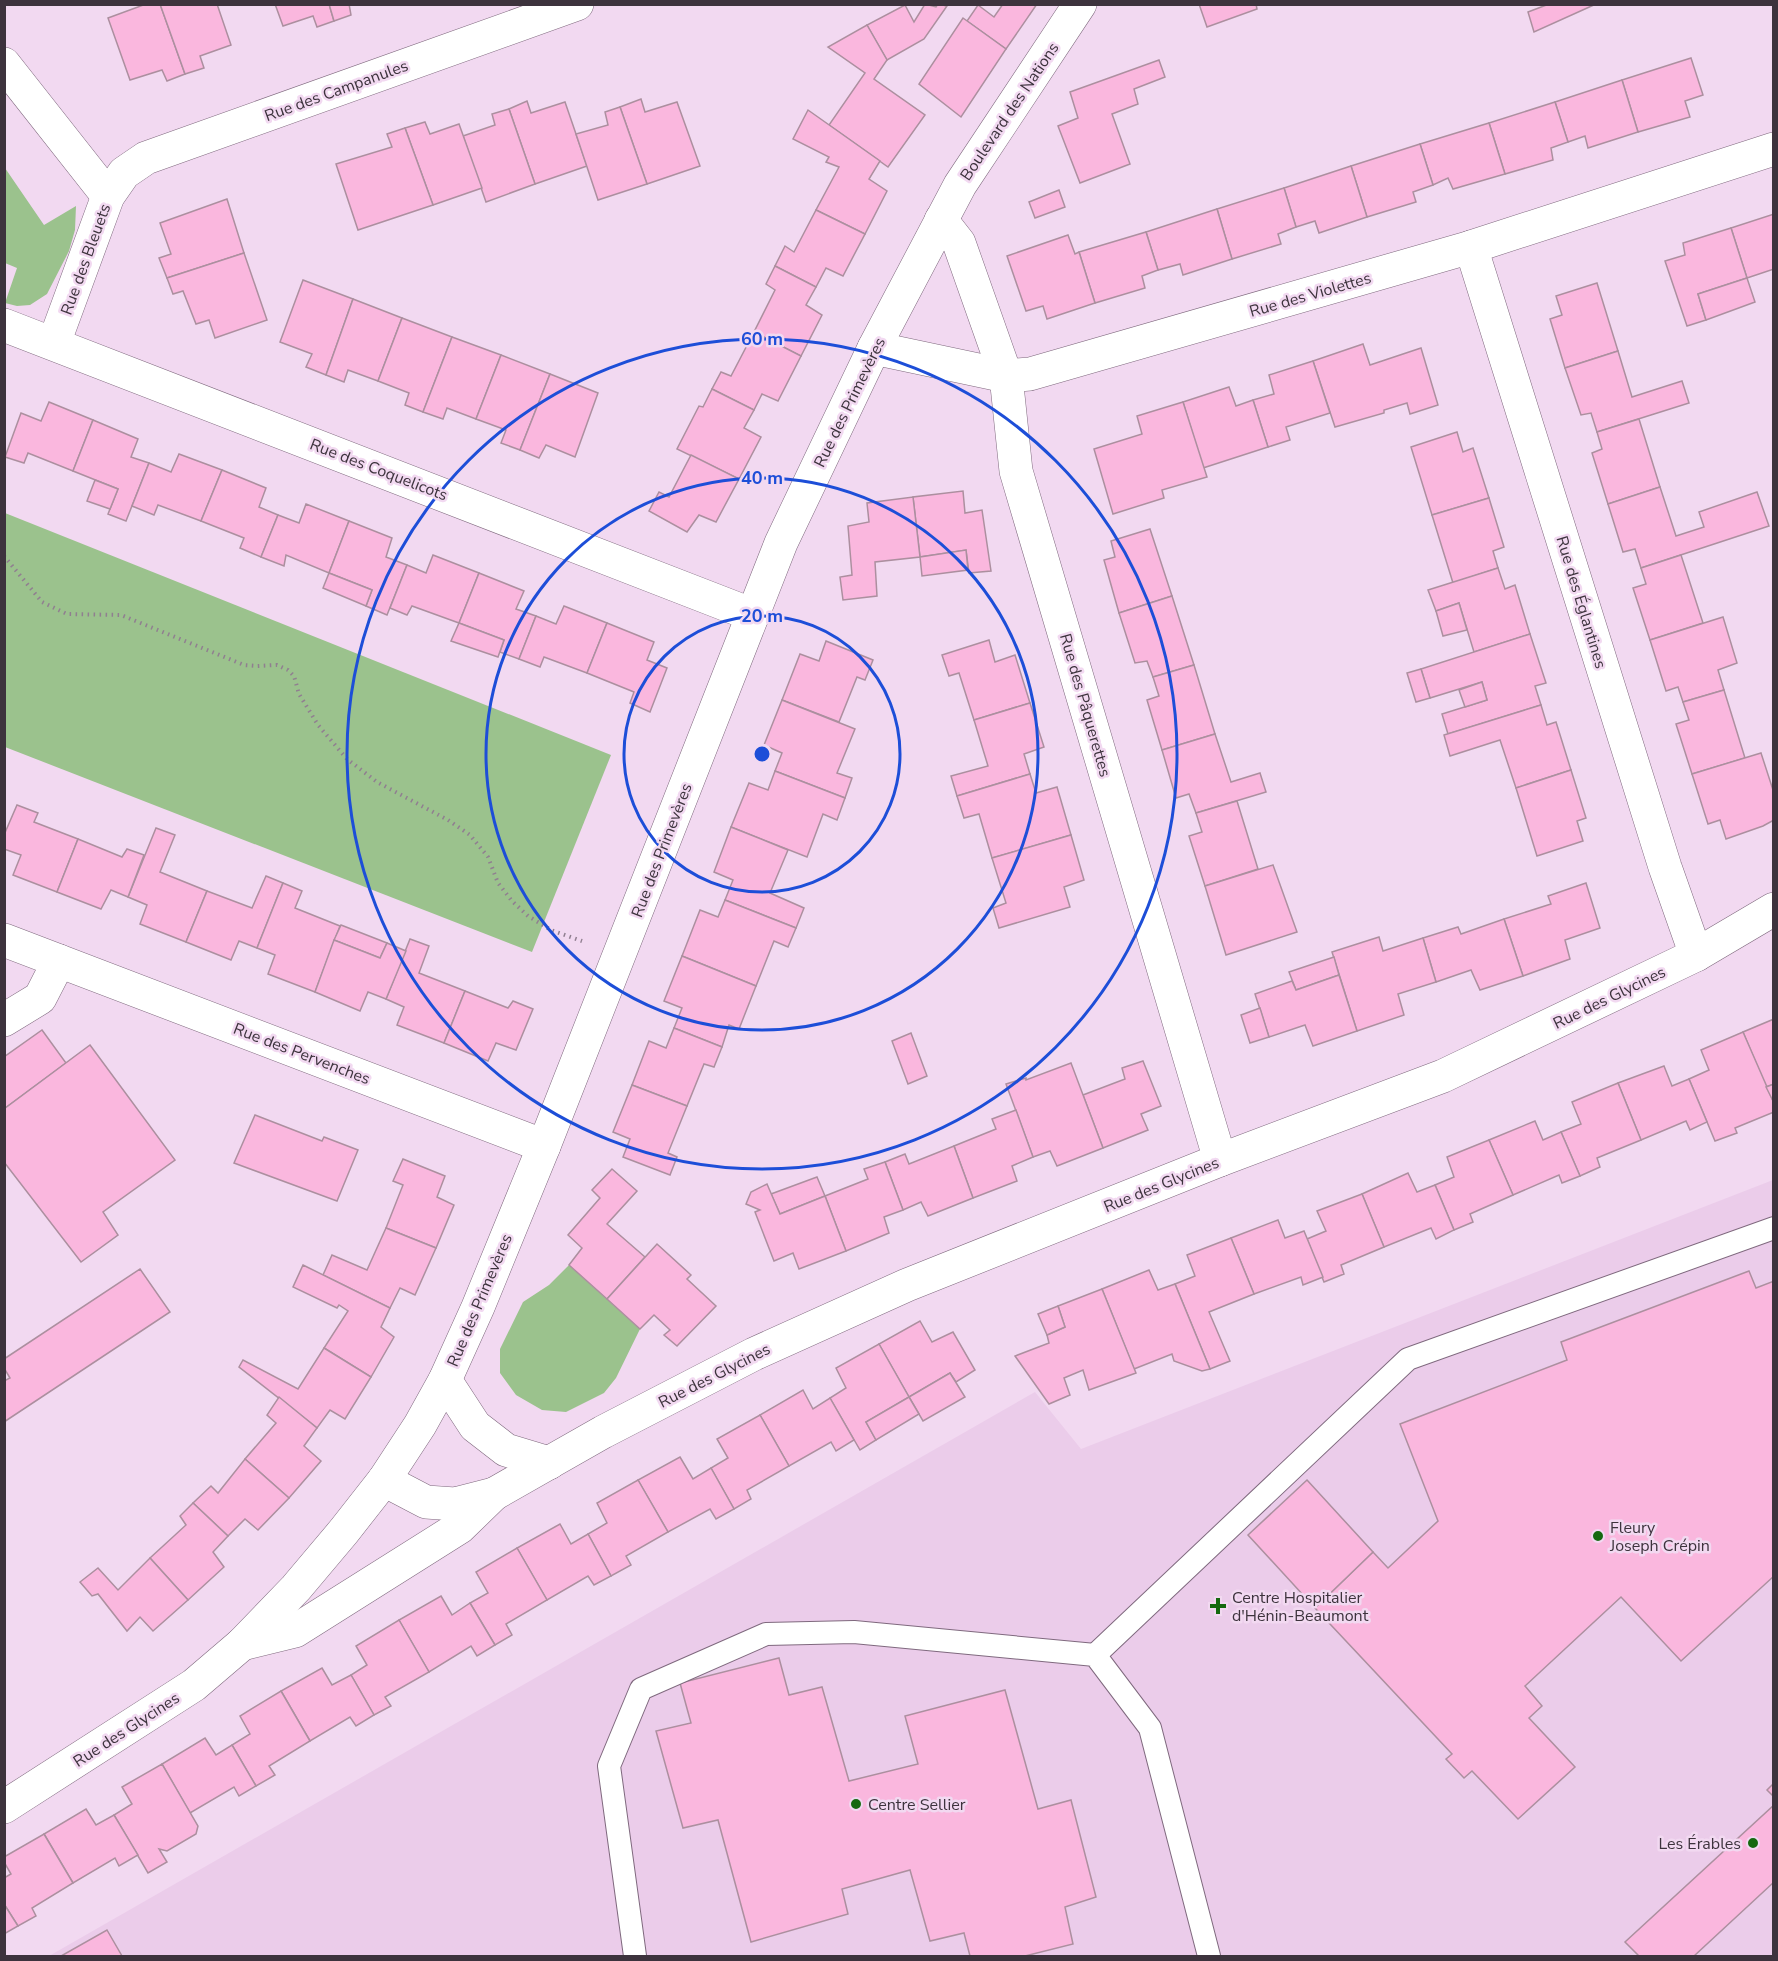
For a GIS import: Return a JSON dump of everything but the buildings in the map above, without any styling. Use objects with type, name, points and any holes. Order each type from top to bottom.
[{"type":"street","name":"Rue des Campanules","points":[[108,196],[124,174],[146,158],[577,4]]},
{"type":"street","name":"Boulevard des Nations","points":[[941,220],[960,185],[1080,4]]},
{"type":"street","name":"Rue des Bleuets","points":[[4,64],[108,196],[54,344]]},
{"type":"street","name":"Rue des Violettes","points":[[1006,376],[1057,368],[1471,248],[1773,149]]},
{"type":"street","name":"Rue des Primevères","points":[[384,1480],[420,1425],[445,1380],[478,1307],[544,1146],[781,543],[874,348],[941,220]]},
{"type":"street","points":[[941,220],[959,243],[1006,376]]},
{"type":"street","name":"Rue des Églantines","points":[[1471,248],[1665,867],[1696,955]]},
{"type":"street","name":"Rue des Coquelicots","points":[[4,325],[753,615]]},
{"type":"street","points":[[874,348],[1006,376]]},
{"type":"street","name":"Rue des Pâquerettes","points":[[1006,376],[1016,471],[1220,1160]]},
{"type":"street","name":"Rue des Glycines","points":[[242,1644],[295,1631],[460,1527],[494,1494],[603,1432],[754,1354],[907,1285],[1220,1160],[1443,1076],[1696,955],[1773,909]]},
{"type":"street","name":"Rue des Pervenches","points":[[4,940],[544,1146]]},
{"type":"street","points":[[4,1020],[40,998],[59,960]]},
{"type":"street","points":[[445,1380],[475,1426],[506,1450],[549,1462]]},
{"type":"street","name":"Rue des Glycines","points":[[4,1807],[194,1685],[242,1644],[296,1588],[384,1480],[426,1502],[455,1504],[494,1494]]},
{"type":"lane","points":[[1095,1655],[1408,1359],[1773,1228]]},
{"type":"lane","points":[[635,1956],[609,1766],[641,1689],[766,1634],[854,1632],[1095,1655],[1150,1728],[1209,1956]]},
{"type":"path","points":[[4,556],[42,602],[67,614],[121,615],[244,665],[277,664],[288,670],[294,676],[299,694],[318,725],[347,759],[377,782],[448,820],[470,835],[488,857],[498,883],[528,916],[551,930],[620,954]]},
{"type":"shaded area","name":"Centre Hospitalier d'Hénin-Beaumont","points":[[1773,1180],[1773,1956],[49,1956],[1035,1392],[1081,1449]]},
{"type":"green space","points":[[5,168],[44,225],[76,206],[75,230],[69,251],[47,294],[30,305],[17,306],[5,303],[17,268],[5,263]]},
{"type":"green space","points":[[5,513],[611,755],[532,952],[5,747]]},
{"type":"green space","points":[[569,1265],[640,1329],[616,1378],[604,1393],[566,1412],[542,1410],[516,1395],[500,1373],[500,1349],[523,1302],[549,1285]]},
{"type":"place","name":"Fleury Joseph Crépin","points":[[1598,1536]]},
{"type":"place","name":"Centre Hospitalier d'Hénin-Beaumont","points":[[1218,1606]]},
{"type":"place","name":"Centre Sellier","points":[[856,1804]]},
{"type":"place","name":"Les Érables","points":[[1753,1843]]}]
